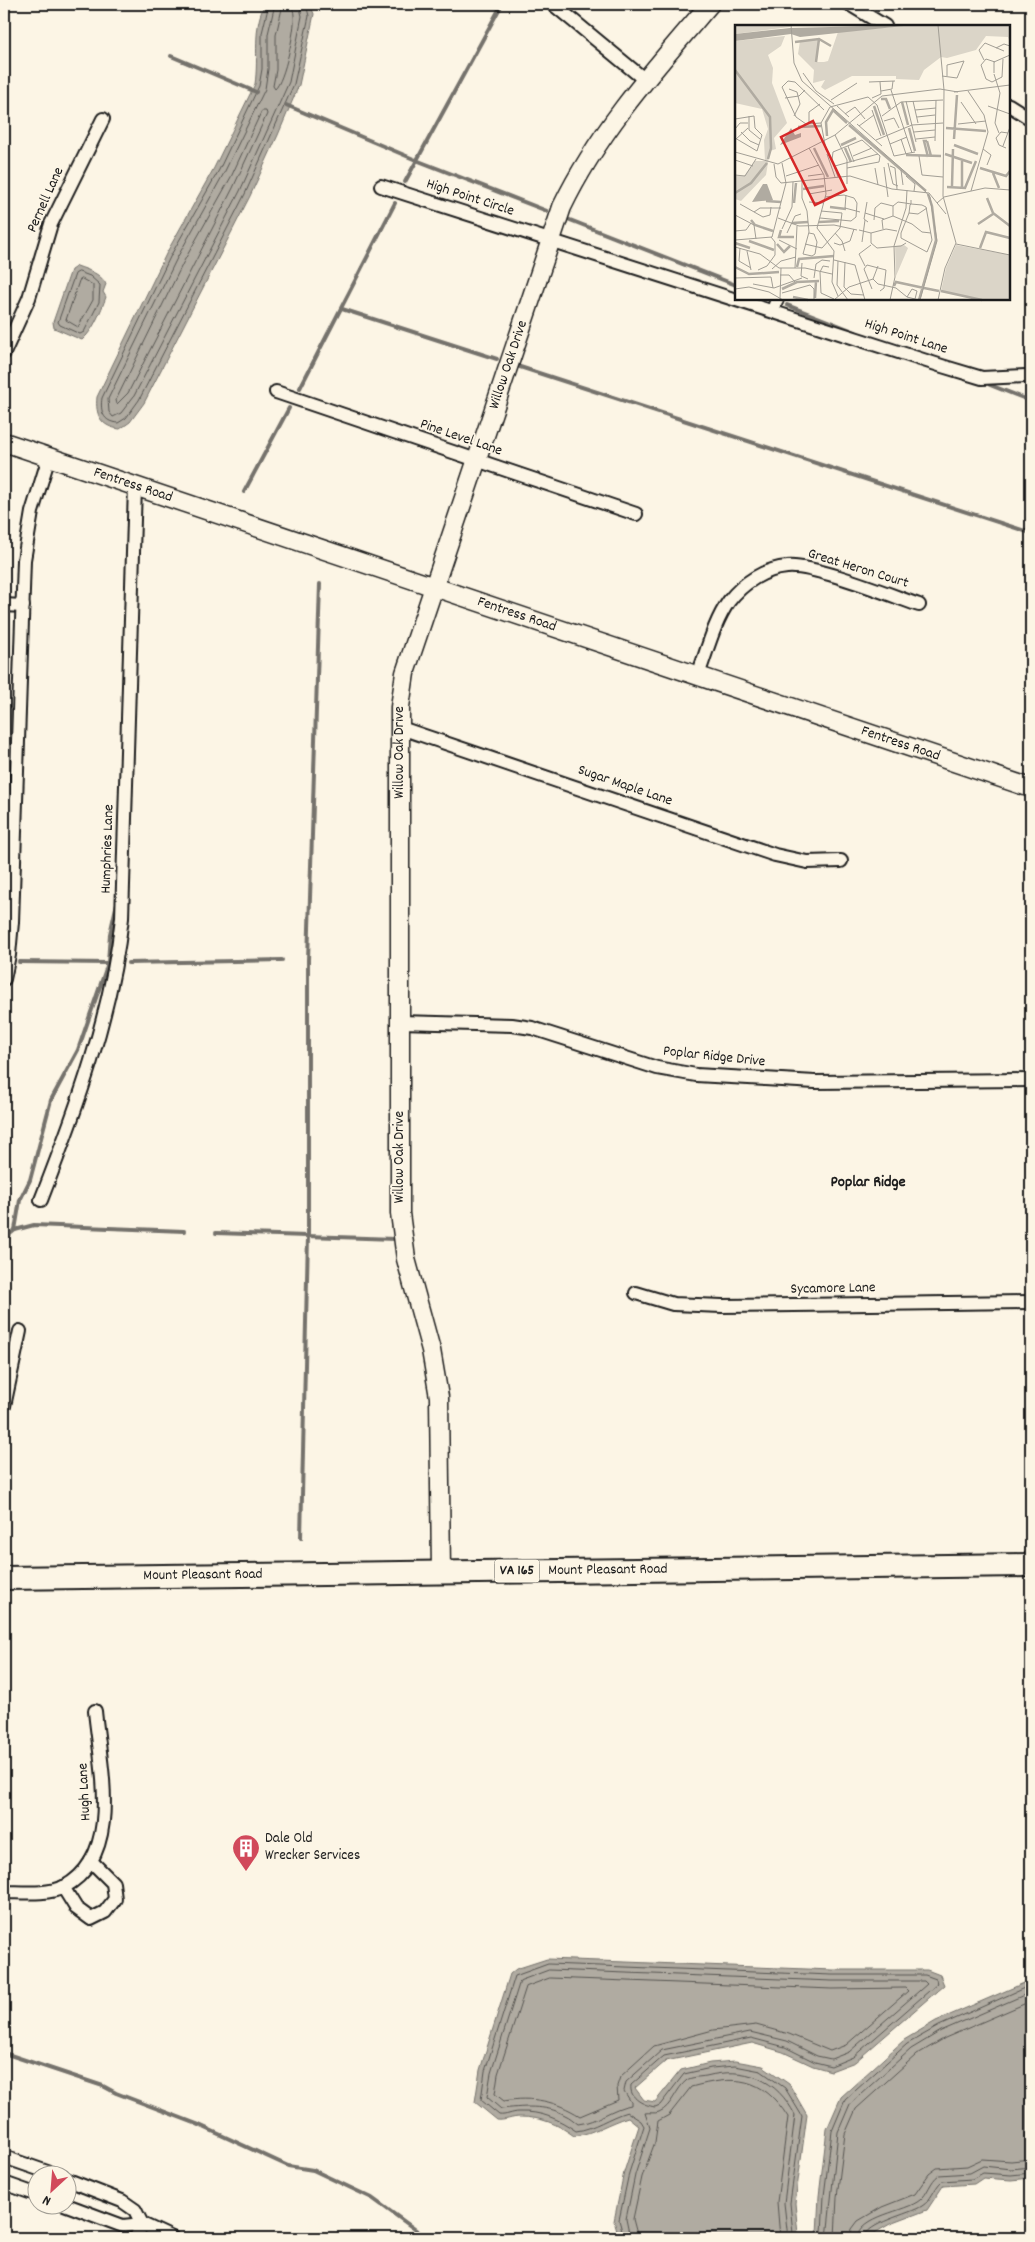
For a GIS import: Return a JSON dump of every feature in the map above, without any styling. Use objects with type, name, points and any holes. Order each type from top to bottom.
[{"type":"highway","name":"Mount Pleasant Road","points":[[4,1578],[1031,1565]]},
{"type":"street","points":[[553,4],[646,80]]},
{"type":"street","name":"Willow Oak Drive","points":[[441,1572],[439,1397],[431,1350],[406,1260],[400,1214],[400,707],[405,673],[562,207],[589,155],[609,125],[710,4]]},
{"type":"street","points":[[849,4],[883,25]]},
{"type":"street","points":[[1010,106],[1031,119]]},
{"type":"street","name":"Pernell Lane","points":[[4,353],[29,298],[51,224],[103,119]]},
{"type":"street","name":"High Point Circle","points":[[381,186],[550,240]]},
{"type":"street","name":"High Point Lane","points":[[550,240],[735,299]]},
{"type":"street","name":"High Point Lane","points":[[738,300],[982,378],[1026,376]]},
{"type":"street","points":[[773,311],[777,300]]},
{"type":"street","name":"Pine Level Lane","points":[[276,392],[636,514]]},
{"type":"street","name":"Fentress Road","points":[[4,442],[1031,788]]},
{"type":"street","points":[[4,979],[9,955],[12,922],[10,795],[27,536],[32,512],[49,457]]},
{"type":"street","name":"Humphries Lane","points":[[41,1200],[97,1044],[118,956],[122,918],[135,486]]},
{"type":"street","name":"Great Heron Court","points":[[698,675],[718,623],[729,602],[743,586],[765,573],[787,566],[809,568],[919,605]]},
{"type":"street","points":[[4,605],[23,606]]},
{"type":"street","name":"Sugar Maple Lane","points":[[401,728],[775,855],[807,862],[841,861]]},
{"type":"street","name":"Poplar Ridge Drive","points":[[400,1022],[512,1024],[532,1028],[657,1068],[696,1075],[815,1082],[1031,1080]]},
{"type":"street","name":"Sycamore Lane","points":[[636,1293],[673,1304],[722,1306],[1031,1302]]},
{"type":"street","points":[[4,1406],[20,1331]]},
{"type":"street","name":"Hugh Lane","points":[[64,1887],[91,1861],[102,1838],[105,1815],[95,1711]]},
{"type":"street","points":[[4,1892],[43,1892],[64,1887],[76,1908],[91,1919],[106,1912],[115,1899],[113,1883],[91,1861]]},
{"type":"street","points":[[4,2157],[28,2165]]},
{"type":"street","points":[[4,2183],[28,2191]]},
{"type":"street","points":[[78,2184],[122,2201],[135,2210],[142,2224],[136,2238]]},
{"type":"street","points":[[78,2209],[123,2226],[142,2224],[172,2238]]},
{"type":"water","points":[[265,4],[310,4],[314,14],[299,85],[250,196],[144,403],[130,422],[120,429],[113,428],[104,423],[98,415],[97,397],[167,252],[214,168],[255,84],[257,33]]},
{"type":"water","points":[[77,266],[97,275],[106,284],[103,292],[106,297],[99,314],[90,331],[82,340],[54,328],[53,322],[71,270]]},
{"type":"water","points":[[547,1959],[833,1970],[927,1970],[940,1975],[944,1985],[855,2062],[831,2071],[813,2066],[783,2052],[752,2043],[666,2061],[635,2088],[644,2100],[655,2102],[681,2070],[710,2063],[735,2061],[763,2066],[789,2084],[807,2115],[795,2203],[798,2234],[806,2238],[619,2238],[614,2221],[624,2172],[639,2126],[628,2117],[588,2133],[574,2136],[562,2128],[535,2118],[520,2117],[497,2120],[475,2102],[480,2070],[510,1974],[516,1969]]},
{"type":"water","points":[[1031,1980],[1031,2178],[1011,2180],[983,2178],[974,2184],[943,2186],[927,2210],[890,2224],[866,2238],[811,2238],[817,2233],[819,2196],[827,2129],[841,2097],[904,2040],[936,2021]]},
{"type":"waterway","points":[[405,182],[502,4]]},
{"type":"waterway","points":[[171,56],[256,92]]},
{"type":"waterway","points":[[286,105],[416,160],[547,211]]},
{"type":"waterway","points":[[300,388],[395,203]]},
{"type":"waterway","points":[[570,220],[735,285]]},
{"type":"waterway","points":[[787,305],[856,332]]},
{"type":"waterway","points":[[342,309],[497,359]]},
{"type":"waterway","points":[[520,367],[1031,533]]},
{"type":"waterway","points":[[990,385],[1031,401]]},
{"type":"waterway","points":[[244,492],[289,408]]},
{"type":"waterway","points":[[301,1538],[308,1236],[308,960],[320,584]]},
{"type":"waterway","points":[[15,1230],[20,1200],[30,1180],[51,1100],[78,1050],[108,963],[110,934],[117,903]]},
{"type":"waterway","points":[[128,963],[282,960]]},
{"type":"waterway","points":[[19,962],[109,963]]},
{"type":"waterway","points":[[4,1239],[15,1230],[34,1225],[184,1231]]},
{"type":"waterway","points":[[216,1233],[395,1239]]},
{"type":"waterway","points":[[4,2053],[103,2086],[116,2093],[197,2124],[288,2166],[313,2170],[372,2198],[427,2238]]},
{"type":"place","name":"Dale Old Wrecker Services","points":[[246,1872]]},
{"type":"district","name":"Poplar Ridge","points":[[868,1182]]}]
